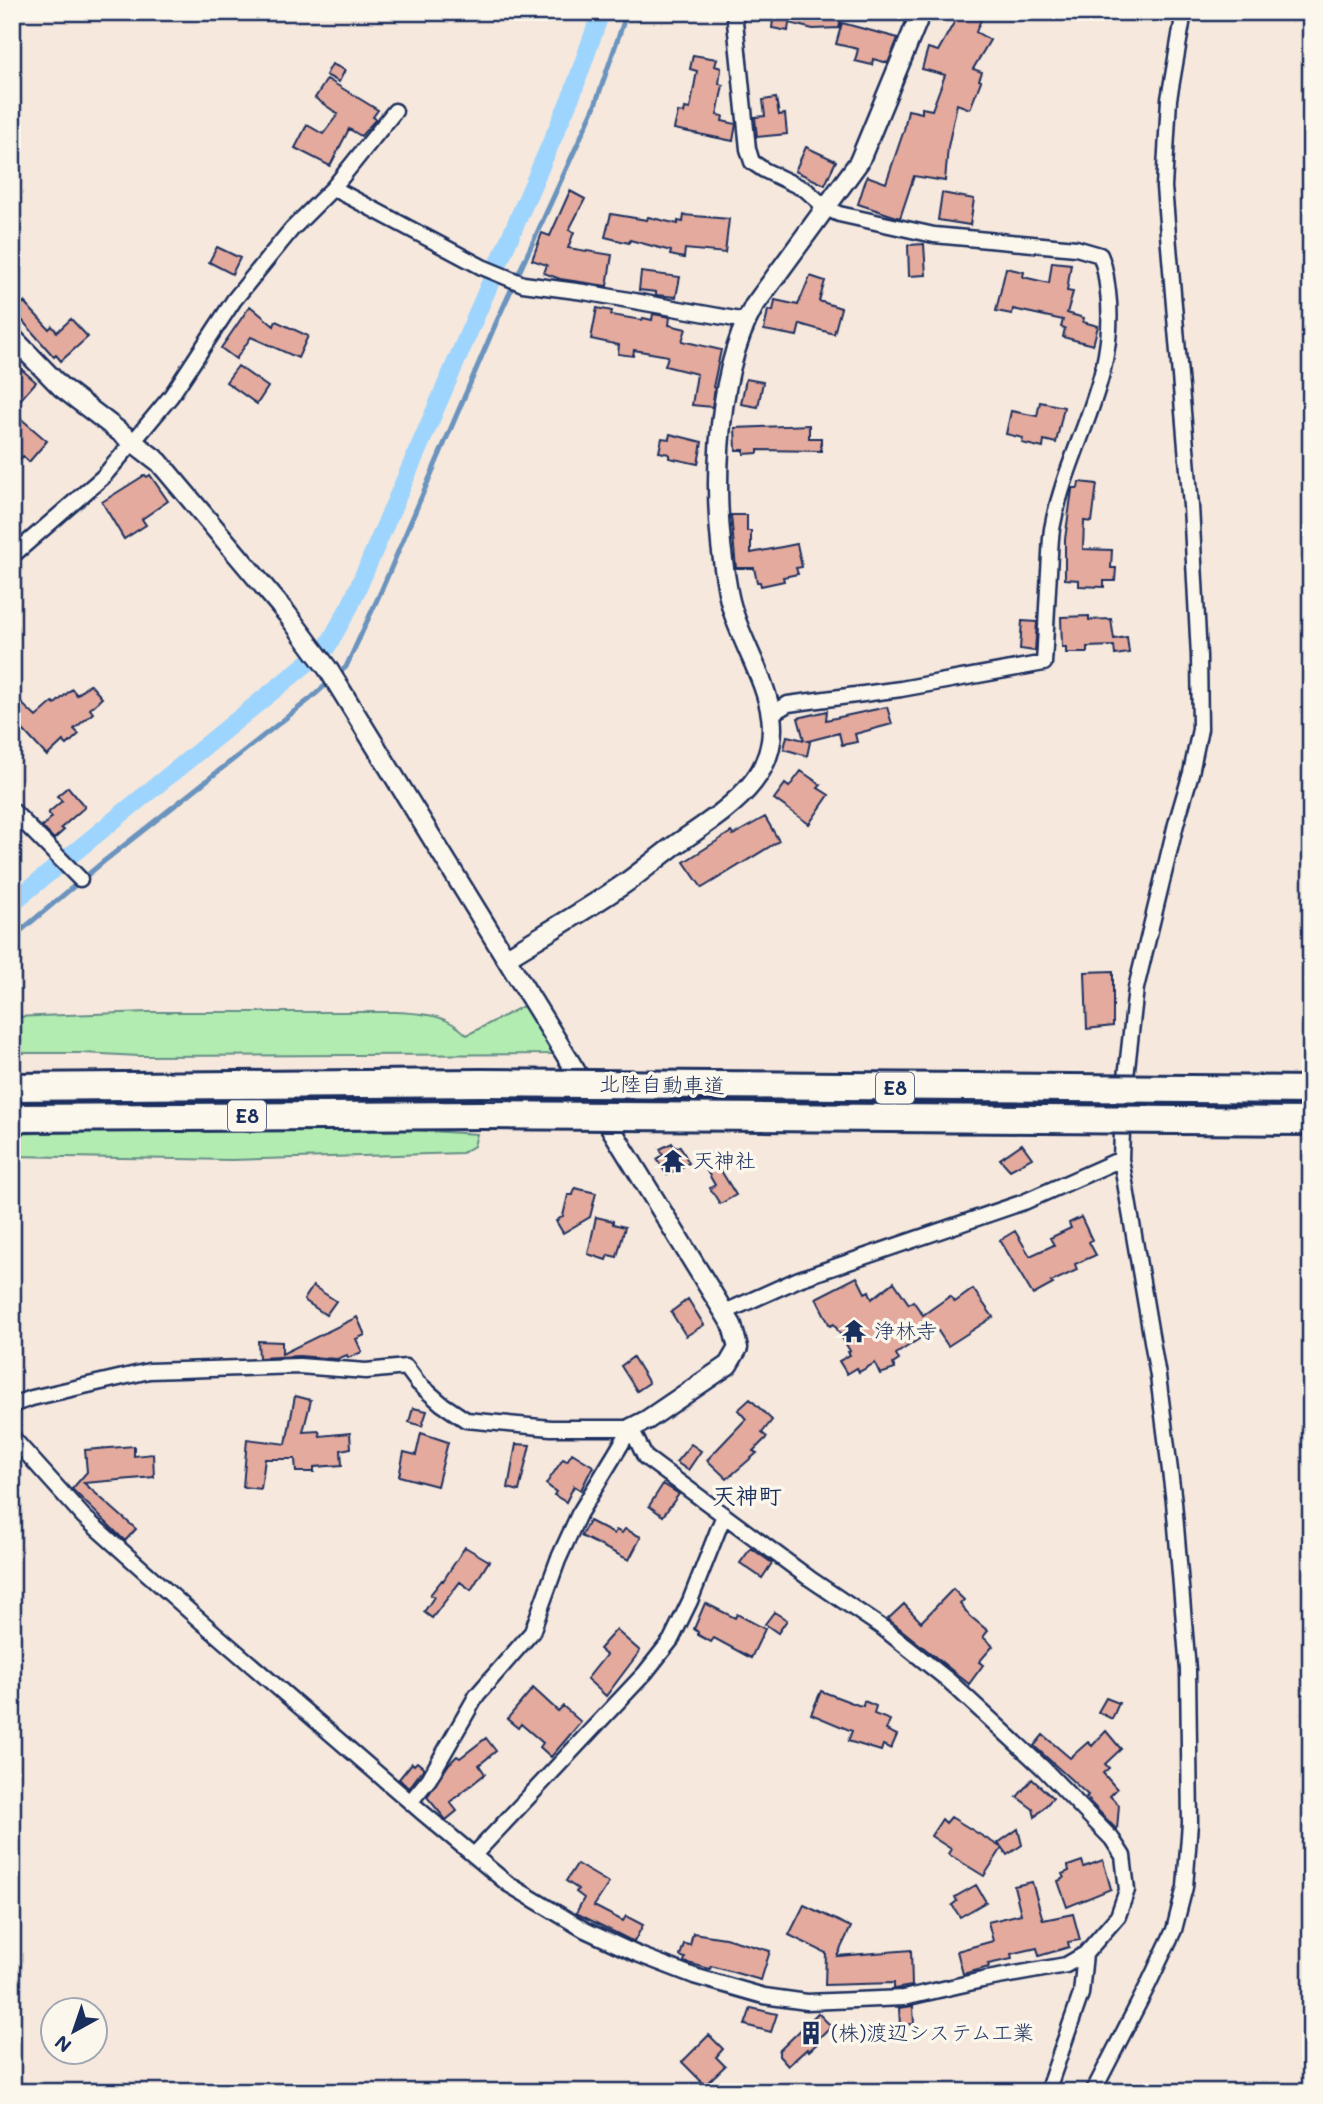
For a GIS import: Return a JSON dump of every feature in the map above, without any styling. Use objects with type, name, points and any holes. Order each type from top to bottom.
[{"type":"highway","name":"北陸自動車道","points":[[12,1087],[480,1083],[1311,1090]]},
{"type":"highway","name":"北陸自動車道","points":[[12,1118],[482,1115],[1311,1121]]},
{"type":"street","points":[[734,12],[748,149],[752,162],[806,190],[826,208],[871,222],[934,235],[1076,248],[1100,256],[1106,267],[1110,313],[1107,353],[1092,410],[1080,435],[1062,487],[1052,531],[1044,663],[888,691],[788,704],[773,713]]},
{"type":"street","points":[[507,957],[625,883],[724,810],[754,781],[768,754],[773,732],[773,713],[739,631],[728,594],[717,497],[725,394],[735,351],[746,321],[867,147],[921,12]]},
{"type":"street","points":[[1093,2092],[1174,1930],[1185,1887],[1190,1823],[1188,1670],[1174,1502],[1158,1376],[1121,1159],[1136,988],[1191,773],[1199,729],[1199,656],[1191,506],[1164,187],[1169,99],[1184,12]]},
{"type":"street","points":[[12,555],[103,477],[171,396],[234,300],[290,230],[333,188],[395,111]]},
{"type":"street","points":[[333,188],[482,267],[523,284],[746,321]]},
{"type":"street","points":[[12,337],[61,387],[159,462],[286,614],[328,669],[732,1325],[738,1348],[728,1365],[631,1428],[579,1514],[558,1560],[532,1632],[477,1695],[429,1779],[411,1801]]},
{"type":"street","points":[[12,810],[80,879]]},
{"type":"street","points":[[725,1312],[799,1279],[1024,1202],[1121,1159]]},
{"type":"street","points":[[12,1405],[149,1371],[299,1366],[366,1371],[406,1367],[418,1383],[466,1420],[551,1429],[631,1428]]},
{"type":"street","points":[[12,1437],[94,1526],[196,1617],[508,1884],[585,1930],[683,1971],[764,1996],[807,2002],[904,1998],[1066,1965],[1085,1954],[1118,1916],[1128,1890],[1123,1856],[1112,1839],[1042,1768],[948,1680],[883,1628],[645,1457],[631,1428]]},
{"type":"street","points":[[474,1856],[645,1673],[671,1640],[690,1601],[724,1516]]},
{"type":"street","points":[[1047,2092],[1081,1994],[1085,1954]]},
{"type":"green space","points":[[525,1005],[555,1054],[139,1056],[12,1053],[12,1017],[149,1012],[397,1012],[443,1019],[467,1035]]},
{"type":"green space","points":[[348,1126],[477,1134],[474,1146],[462,1153],[232,1160],[12,1156],[12,1134]]},
{"type":"building","points":[[769,12],[843,12],[839,28],[813,29],[789,23],[788,31],[772,28],[773,20],[768,20]]},
{"type":"building","points":[[960,12],[984,12],[976,32],[990,40],[973,69],[982,72],[970,109],[957,104],[948,147],[945,181],[914,176],[900,218],[858,204],[867,176],[886,183],[908,110],[922,113],[922,108],[932,110],[945,75],[922,69],[928,48],[938,51]]},
{"type":"building","points":[[842,23],[898,38],[888,63],[873,59],[872,65],[855,61],[858,49],[836,44]]},
{"type":"building","points":[[693,55],[717,59],[715,66],[721,68],[719,84],[723,85],[717,115],[723,116],[722,121],[736,124],[733,141],[674,129],[678,112],[684,113],[685,108],[690,109],[697,71],[690,69]]},
{"type":"building","points":[[332,64],[345,70],[339,82],[326,75]]},
{"type":"building","points":[[327,79],[378,110],[373,117],[376,119],[361,136],[349,129],[330,166],[295,148],[307,125],[323,134],[338,114],[315,98]]},
{"type":"building","points":[[776,98],[779,115],[785,114],[787,134],[757,137],[755,117],[765,116],[763,100]]},
{"type":"building","points":[[806,147],[836,161],[825,185],[795,171]]},
{"type":"building","points":[[570,191],[585,199],[569,230],[574,232],[568,248],[612,255],[607,286],[560,279],[544,273],[547,265],[532,260],[542,233],[550,236]]},
{"type":"building","points":[[942,193],[974,199],[970,225],[938,220]]},
{"type":"building","points":[[611,214],[647,220],[648,217],[678,224],[678,221],[683,222],[684,215],[729,219],[725,253],[685,249],[684,258],[670,255],[671,251],[630,240],[629,243],[605,237]]},
{"type":"building","points":[[924,244],[926,275],[909,276],[908,245]]},
{"type":"building","points":[[217,247],[240,258],[232,274],[209,262]]},
{"type":"building","points":[[1052,262],[1071,264],[1067,291],[1073,292],[1067,313],[1084,318],[1083,322],[1098,326],[1093,345],[1063,337],[1063,320],[1013,309],[1012,314],[996,311],[1006,268],[1024,272],[1023,277],[1049,283]]},
{"type":"building","points":[[641,272],[680,277],[676,297],[639,290]]},
{"type":"building","points":[[810,276],[825,281],[819,301],[841,308],[834,334],[800,324],[797,336],[764,330],[768,310],[773,311],[775,300],[798,305]]},
{"type":"building","points":[[24,302],[49,329],[52,326],[57,332],[71,319],[88,337],[61,361],[56,355],[54,357],[14,311]]},
{"type":"building","points":[[250,306],[274,326],[276,321],[308,336],[298,358],[251,337],[236,359],[221,348]]},
{"type":"building","points":[[597,308],[612,311],[611,315],[642,320],[652,320],[653,314],[670,317],[669,325],[686,329],[682,341],[721,350],[713,387],[712,407],[692,405],[697,374],[665,366],[668,356],[634,350],[633,356],[618,354],[619,345],[591,339]]},
{"type":"building","points":[[12,361],[36,382],[12,409]]},
{"type":"building","points":[[238,366],[268,387],[257,404],[226,382]]},
{"type":"building","points":[[746,379],[763,382],[758,407],[741,404]]},
{"type":"building","points":[[1040,402],[1064,407],[1056,443],[1044,440],[1043,448],[1022,443],[1023,438],[1006,434],[1011,411],[1037,416]]},
{"type":"building","points":[[12,411],[47,441],[29,462],[23,456],[12,468]]},
{"type":"building","points":[[809,425],[809,438],[821,438],[821,451],[758,450],[758,453],[744,454],[744,450],[736,450],[735,428]]},
{"type":"building","points":[[670,434],[702,442],[698,464],[669,458],[669,454],[659,452],[662,438],[669,439]]},
{"type":"building","points":[[145,475],[150,475],[168,501],[142,519],[146,525],[124,539],[102,502]]},
{"type":"building","points":[[1079,482],[1097,484],[1092,522],[1084,521],[1083,549],[1112,550],[1111,568],[1116,568],[1115,581],[1104,581],[1104,587],[1079,586],[1079,580],[1065,579],[1065,539],[1072,490],[1078,488]]},
{"type":"building","points":[[731,515],[747,515],[747,531],[751,531],[751,553],[797,544],[802,567],[796,568],[798,574],[783,577],[784,581],[761,586],[760,582],[757,582],[754,568],[736,568]]},
{"type":"building","points":[[1089,616],[1089,620],[1111,619],[1114,639],[1127,637],[1129,653],[1115,655],[1114,646],[1087,647],[1087,653],[1066,653],[1066,647],[1062,647],[1061,617]]},
{"type":"building","points":[[1022,621],[1037,622],[1035,651],[1020,649]]},
{"type":"building","points":[[90,684],[102,698],[90,709],[93,713],[74,729],[79,734],[67,745],[63,741],[47,756],[12,718],[12,694],[36,717],[72,689],[77,695]]},
{"type":"building","points":[[887,707],[892,724],[855,734],[857,742],[842,745],[839,733],[808,741],[807,756],[784,749],[787,736],[804,740],[798,718],[827,711],[826,720]]},
{"type":"building","points":[[801,771],[821,785],[818,788],[829,795],[809,824],[774,799],[785,784],[789,787]]},
{"type":"building","points":[[68,787],[85,807],[61,828],[64,830],[54,839],[42,827],[52,817],[48,813],[62,801],[57,796]]},
{"type":"building","points":[[765,817],[779,841],[702,888],[684,862],[731,832],[733,835]]},
{"type":"building","points":[[1113,971],[1113,1026],[1087,1029],[1085,972]]},
{"type":"building","name":"天神社","points":[[672,1143],[675,1148],[680,1146],[689,1163],[667,1175],[657,1159],[663,1155],[660,1149]]},
{"type":"building","points":[[1022,1144],[1032,1158],[1010,1170],[1000,1159]]},
{"type":"building","points":[[710,1153],[736,1195],[720,1204],[710,1188],[715,1185],[700,1159]]},
{"type":"building","points":[[575,1188],[596,1193],[590,1217],[563,1233],[556,1221],[563,1216],[568,1195],[573,1195]]},
{"type":"building","points":[[596,1217],[625,1227],[617,1257],[608,1255],[606,1260],[588,1254]]},
{"type":"building","points":[[1081,1217],[1096,1255],[1075,1264],[1077,1270],[1051,1282],[1053,1284],[1033,1295],[1000,1240],[1015,1231],[1030,1256],[1054,1245],[1050,1238],[1071,1228],[1069,1223]]},
{"type":"building","points":[[857,1277],[865,1293],[869,1291],[872,1299],[894,1282],[909,1304],[913,1301],[923,1315],[950,1296],[955,1302],[973,1289],[993,1317],[948,1346],[936,1328],[896,1354],[899,1360],[893,1364],[895,1369],[880,1374],[875,1363],[859,1372],[857,1368],[847,1374],[839,1361],[850,1355],[850,1351],[834,1324],[830,1326],[816,1298]]},
{"type":"building","points":[[313,1286],[336,1301],[326,1315],[304,1300]]},
{"type":"building","points":[[688,1299],[704,1325],[686,1336],[671,1312]]},
{"type":"building","points":[[357,1317],[365,1335],[356,1339],[362,1352],[348,1358],[347,1355],[337,1359],[299,1356],[259,1358],[258,1341],[282,1342],[282,1354]]},
{"type":"building","points":[[633,1357],[649,1383],[637,1391],[621,1366]]},
{"type":"building","points":[[295,1396],[311,1400],[303,1432],[319,1431],[320,1436],[350,1433],[351,1448],[341,1450],[342,1465],[314,1467],[314,1472],[296,1472],[295,1459],[265,1459],[261,1489],[243,1487],[247,1439],[286,1444]]},
{"type":"building","points":[[750,1399],[772,1420],[762,1433],[767,1437],[753,1451],[757,1453],[727,1479],[707,1460],[746,1419],[738,1410]]},
{"type":"building","points":[[413,1408],[427,1411],[422,1426],[409,1422]]},
{"type":"building","points":[[421,1433],[448,1442],[437,1486],[399,1476],[404,1452],[416,1455]]},
{"type":"building","points":[[516,1444],[530,1445],[519,1491],[508,1488]]},
{"type":"building","points":[[691,1444],[701,1451],[688,1470],[676,1462]]},
{"type":"building","points":[[134,1446],[134,1456],[153,1454],[154,1477],[84,1483],[136,1529],[125,1541],[72,1489],[87,1472],[85,1450]]},
{"type":"building","points":[[572,1453],[593,1466],[581,1490],[574,1486],[566,1502],[554,1495],[556,1492],[546,1484],[563,1459],[567,1461]]},
{"type":"building","points":[[663,1484],[679,1494],[663,1516],[649,1506]]},
{"type":"building","points":[[589,1521],[614,1534],[616,1530],[622,1533],[625,1529],[641,1537],[629,1560],[581,1536]]},
{"type":"building","points":[[465,1547],[489,1561],[471,1590],[460,1582],[432,1618],[424,1612],[434,1597],[430,1595],[443,1581]]},
{"type":"building","points":[[751,1548],[772,1563],[762,1578],[740,1563]]},
{"type":"building","points":[[953,1589],[964,1600],[960,1604],[970,1616],[988,1631],[983,1637],[993,1646],[979,1662],[983,1665],[969,1684],[888,1619],[904,1604],[921,1622]]},
{"type":"building","points":[[705,1603],[735,1618],[737,1614],[765,1629],[751,1658],[714,1638],[711,1642],[698,1635],[694,1629]]},
{"type":"building","points":[[774,1612],[787,1620],[778,1633],[765,1624]]},
{"type":"building","points":[[616,1630],[640,1651],[606,1696],[587,1679],[606,1655],[599,1649]]},
{"type":"building","points":[[533,1688],[558,1711],[563,1706],[581,1722],[551,1757],[540,1747],[543,1743],[521,1724],[518,1728],[507,1719]]},
{"type":"building","points":[[821,1691],[858,1705],[863,1706],[864,1701],[876,1706],[874,1714],[890,1720],[886,1730],[897,1735],[891,1749],[883,1745],[881,1751],[848,1741],[852,1731],[811,1714]]},
{"type":"building","points":[[1106,1698],[1119,1703],[1112,1719],[1098,1712]]},
{"type":"building","points":[[1106,1731],[1121,1749],[1105,1764],[1109,1768],[1103,1773],[1117,1789],[1110,1796],[1119,1805],[1117,1830],[1089,1801],[1086,1797],[1088,1795],[1034,1746],[1043,1735],[1070,1758],[1088,1742],[1092,1746]]},
{"type":"building","points":[[486,1738],[496,1751],[479,1765],[485,1774],[450,1802],[457,1811],[446,1820],[427,1797],[457,1756],[460,1758]]},
{"type":"building","points":[[417,1762],[424,1768],[409,1788],[399,1779],[412,1763],[414,1765]]},
{"type":"building","points":[[1032,1779],[1053,1798],[1035,1817],[1033,1809],[1017,1797]]},
{"type":"building","points":[[951,1817],[1002,1848],[984,1876],[948,1854],[951,1849],[931,1836],[942,1819],[946,1823]]},
{"type":"building","points":[[1018,1829],[1022,1845],[1007,1855],[998,1843]]},
{"type":"building","points":[[1103,1860],[1111,1889],[1067,1907],[1058,1881],[1064,1878],[1062,1874],[1069,1871],[1068,1866],[1082,1861],[1084,1867]]},
{"type":"building","points":[[577,1864],[609,1883],[594,1906],[623,1921],[626,1916],[643,1925],[634,1942],[576,1913],[584,1898],[576,1892],[578,1889],[566,1881]]},
{"type":"building","points":[[1032,1882],[1043,1920],[1073,1914],[1080,1940],[1068,1942],[1069,1947],[1039,1956],[1037,1948],[1011,1954],[1012,1959],[988,1964],[989,1967],[963,1974],[957,1951],[993,1941],[988,1922],[1021,1914],[1014,1886]]},
{"type":"building","points":[[976,1885],[986,1902],[960,1917],[952,1905],[957,1901],[955,1897]]},
{"type":"building","points":[[804,1905],[851,1927],[837,1956],[911,1950],[912,1986],[894,1989],[894,1983],[825,1985],[826,1953],[789,1935]]},
{"type":"building","points":[[693,1933],[725,1938],[770,1951],[761,1980],[711,1966],[710,1969],[684,1962],[685,1958],[680,1956],[684,1944],[690,1945]]},
{"type":"building","points":[[913,2006],[914,2024],[900,2025],[899,2008]]},
{"type":"building","points":[[751,2008],[777,2014],[771,2032],[745,2025]]},
{"type":"building","name":"(株)渡辺システム工業","points":[[818,2013],[831,2026],[817,2040],[819,2042],[788,2066],[779,2056],[779,2051]]},
{"type":"building","points":[[709,2035],[723,2049],[716,2057],[725,2066],[705,2085],[682,2062]]},
{"type":"waterway","points":[[12,903],[327,647],[351,604],[573,92],[601,12]]},
{"type":"waterway","points":[[12,938],[103,862],[310,699],[346,667],[496,323],[594,108],[627,12]]},
{"type":"place","name":"天神社","points":[[673,1161]]},
{"type":"place","name":"浄林寺","points":[[854,1331]]},
{"type":"place","name":"(株)渡辺システム工業","points":[[811,2033]]},
{"type":"district","name":"天神町","points":[[747,1496]]}]
